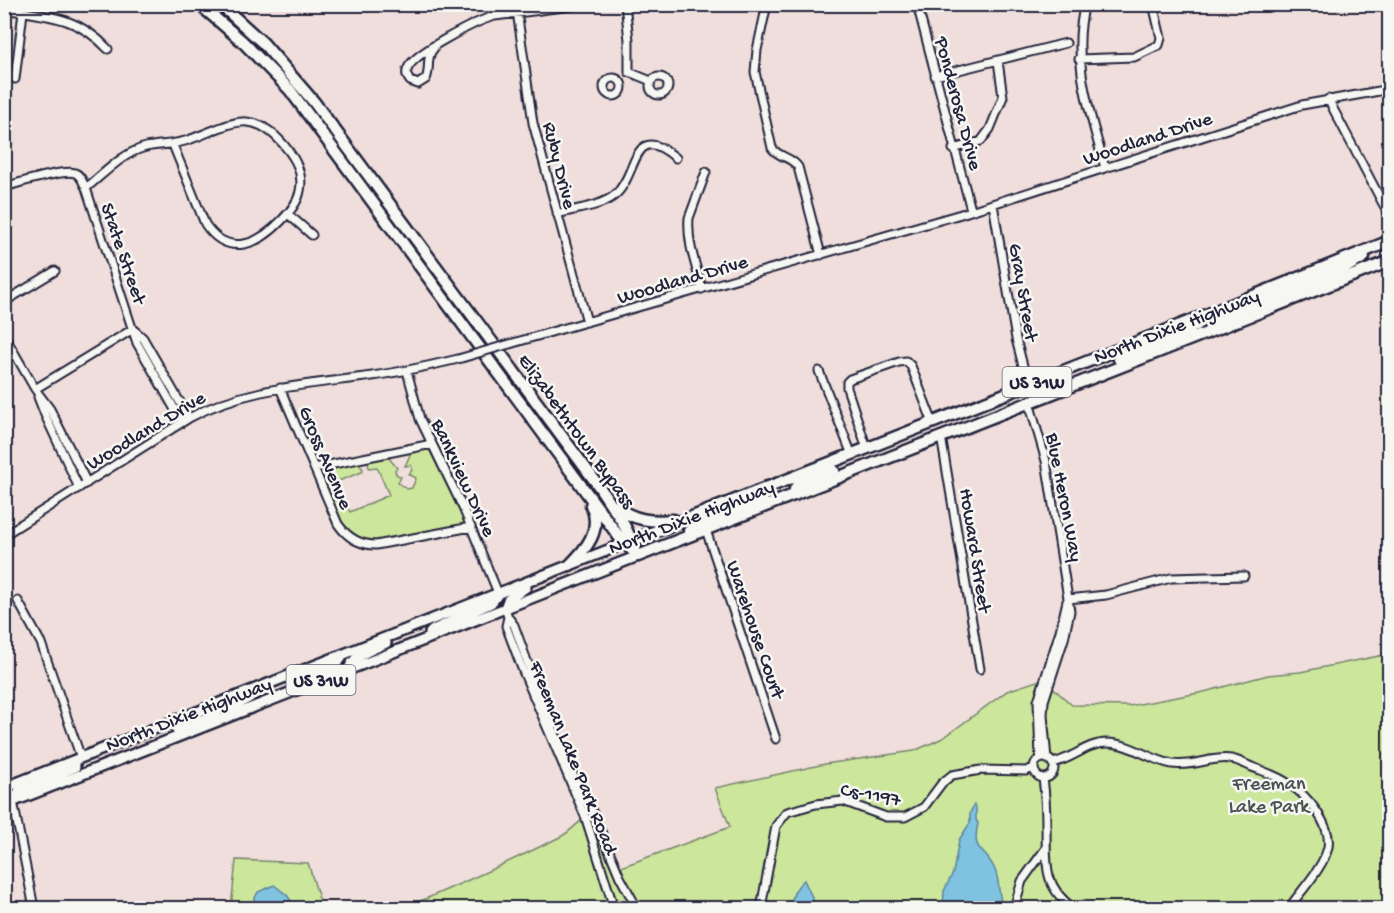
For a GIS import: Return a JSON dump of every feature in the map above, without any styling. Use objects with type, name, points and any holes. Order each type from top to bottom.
[{"type":"highway","name":"Elizabethtown Bypass","points":[[199,4],[229,28],[290,90],[582,486],[638,556]]},
{"type":"highway","name":"Elizabethtown Bypass","points":[[220,4],[262,43],[302,87],[598,485],[622,520],[629,542]]},
{"type":"highway","points":[[1286,303],[1298,288],[1335,274],[1387,242]]},
{"type":"highway","name":"North Dixie Highway","points":[[684,519],[891,440],[1387,242]]},
{"type":"highway","name":"North Dixie Highway","points":[[638,556],[1389,261]]},
{"type":"highway","points":[[1180,342],[1195,332],[1284,292],[1289,288],[1293,279]]},
{"type":"highway","points":[[1029,402],[1045,389],[1187,331],[1206,315]]},
{"type":"highway","points":[[861,468],[901,447],[1017,400],[1026,393],[1028,385]]},
{"type":"highway","points":[[795,495],[798,484],[876,454],[891,440]]},
{"type":"highway","points":[[598,485],[620,510],[638,519],[657,521],[684,519]]},
{"type":"highway","points":[[568,566],[589,543],[595,526],[594,510],[582,486]]},
{"type":"highway","points":[[681,540],[686,532],[695,527],[764,496],[767,487]]},
{"type":"highway","name":"US 31W","points":[[629,542],[684,519]]},
{"type":"main road","name":"North Dixie Highway","points":[[4,788],[629,542]]},
{"type":"main road","name":"North Dixie Highway","points":[[9,803],[428,638],[506,613],[638,556]]},
{"type":"main road","points":[[506,613],[508,600],[516,593],[528,586],[562,574],[568,566]]},
{"type":"main road","points":[[428,638],[433,630],[491,603],[498,593]]},
{"type":"main road","points":[[350,669],[350,664],[356,658],[437,623],[441,616]]},
{"type":"main road","points":[[235,714],[243,706],[292,687],[337,664],[344,654]]},
{"type":"main road","points":[[235,714],[236,705],[242,700],[296,678],[302,671]]},
{"type":"main road","points":[[142,751],[148,742],[215,715],[226,700]]},
{"type":"main road","points":[[9,803],[20,790],[153,733],[158,728]]},
{"type":"street","name":"Ruby Drive","points":[[516,4],[533,123],[587,322]]},
{"type":"street","points":[[434,48],[428,55],[429,71],[426,79],[418,84],[410,81],[406,74],[409,65],[434,48],[481,20],[495,16],[586,4]]},
{"type":"street","points":[[625,4],[629,40],[629,72]]},
{"type":"street","points":[[767,4],[755,65],[757,82],[772,148],[778,154],[791,158],[798,166],[821,255]]},
{"type":"street","name":"Ponderosa Drive","points":[[917,4],[971,210]]},
{"type":"street","points":[[1085,4],[1079,33],[1080,59],[1105,168]]},
{"type":"street","points":[[1080,59],[1134,57],[1159,45],[1161,38],[1153,4]]},
{"type":"street","points":[[4,9],[75,23],[96,36],[108,49]]},
{"type":"street","points":[[15,79],[23,12]]},
{"type":"street","points":[[935,76],[1065,43]]},
{"type":"street","points":[[953,148],[981,141],[990,129],[1003,97],[998,61]]},
{"type":"street","points":[[619,80],[629,72]]},
{"type":"street","points":[[629,72],[651,81]]},
{"type":"street","name":"Woodland Drive","points":[[4,535],[185,420],[238,396],[407,371],[458,359],[993,204],[1287,110],[1328,99],[1389,89]]},
{"type":"street","points":[[1328,99],[1389,217]]},
{"type":"street","points":[[4,187],[72,172],[80,176],[86,188],[133,152],[145,148],[173,145],[232,122],[250,122],[263,126],[293,156],[298,168],[301,189],[297,200],[288,214],[268,233],[252,242],[235,245],[218,238],[205,224],[173,145]]},
{"type":"street","points":[[557,214],[598,203],[614,196],[622,186],[637,154],[645,146],[652,144],[660,146],[676,158]]},
{"type":"street","points":[[702,289],[688,237],[688,226],[706,172]]},
{"type":"street","name":"State Street","points":[[86,188],[137,343],[185,420]]},
{"type":"street","name":"Gray Street","points":[[993,204],[1014,330],[1028,385]]},
{"type":"street","points":[[288,214],[312,235]]},
{"type":"street","points":[[4,302],[55,271]]},
{"type":"street","points":[[35,389],[133,329]]},
{"type":"street","points":[[4,335],[35,389],[50,409],[87,483]]},
{"type":"street","points":[[867,449],[847,388],[847,382],[850,379],[906,361],[911,366],[933,423]]},
{"type":"street","name":"Bankview Drive","points":[[407,371],[420,419],[471,527],[498,593]]},
{"type":"street","points":[[819,371],[852,455]]},
{"type":"street","name":"Gross Avenue","points":[[280,388],[338,524],[349,536],[361,543],[376,545],[471,527]]},
{"type":"street","points":[[35,389],[79,488]]},
{"type":"street","name":"Blue Heron Way","points":[[1029,402],[1046,461],[1070,611],[1064,639],[1044,701],[1046,760]]},
{"type":"street","name":"Howard Street","points":[[941,436],[980,669]]},
{"type":"street","points":[[314,468],[432,444]]},
{"type":"street","name":"Warehouse Court","points":[[706,530],[776,739]]},
{"type":"street","points":[[1068,599],[1106,595],[1171,578],[1244,576]]},
{"type":"street","points":[[18,601],[41,643],[81,758]]},
{"type":"street","name":"Freeman Lake Park Road","points":[[506,613],[514,625],[544,708],[578,786],[594,815],[620,878],[630,894]]},
{"type":"street","name":"Freeman Lake Park Road","points":[[506,613],[506,626],[510,638],[585,816],[614,909]]},
{"type":"street","points":[[1046,760],[1053,773],[1043,778],[1037,775],[1034,768],[1046,760],[1093,745],[1115,743],[1159,761],[1173,764],[1195,764],[1225,758],[1236,760],[1287,782],[1297,789],[1309,803],[1328,835],[1328,846],[1324,857],[1289,909]]},
{"type":"street","name":"Cs-1197","points":[[761,909],[776,826],[787,812],[816,804],[843,801],[886,817],[905,817],[924,807],[942,783],[952,775],[966,771],[1026,771],[1034,768]]},
{"type":"street","points":[[1043,778],[1046,867],[1050,880],[1060,897],[1073,909]]},
{"type":"street","points":[[9,803],[34,909]]},
{"type":"street","points":[[1014,909],[1022,881],[1046,848]]},
{"type":"street","points":[[630,894],[637,909]]},
{"type":"street","points":[[630,894],[642,909]]},
{"type":"green space","points":[[429,449],[461,513],[464,524],[388,540],[370,541],[348,531],[341,522],[319,470],[357,462],[363,469],[362,472],[336,482],[350,512],[389,495],[377,467],[369,468],[370,460],[388,457],[397,468],[396,474],[401,477],[398,483],[407,489],[412,488],[416,478],[409,474],[412,470],[411,465],[405,466],[411,453]]},
{"type":"green space","name":"Freeman Lake Park","points":[[1389,654],[1389,908],[404,908],[560,837],[585,818],[594,815],[601,835],[621,867],[730,827],[715,788],[825,764],[914,751],[943,738],[1007,691],[1043,679],[1072,705],[1129,706],[1204,692],[1268,675],[1300,672]]},
{"type":"green space","points":[[236,860],[308,863],[322,908],[231,908]]},
{"type":"water","points":[[974,805],[978,823],[976,840],[995,870],[1003,908],[943,908],[944,891],[953,873],[959,840],[970,823],[970,813]]},
{"type":"water","points":[[804,880],[817,908],[791,908],[794,893]]},
{"type":"water","points":[[274,885],[287,895],[296,908],[250,908],[258,892]]}]
